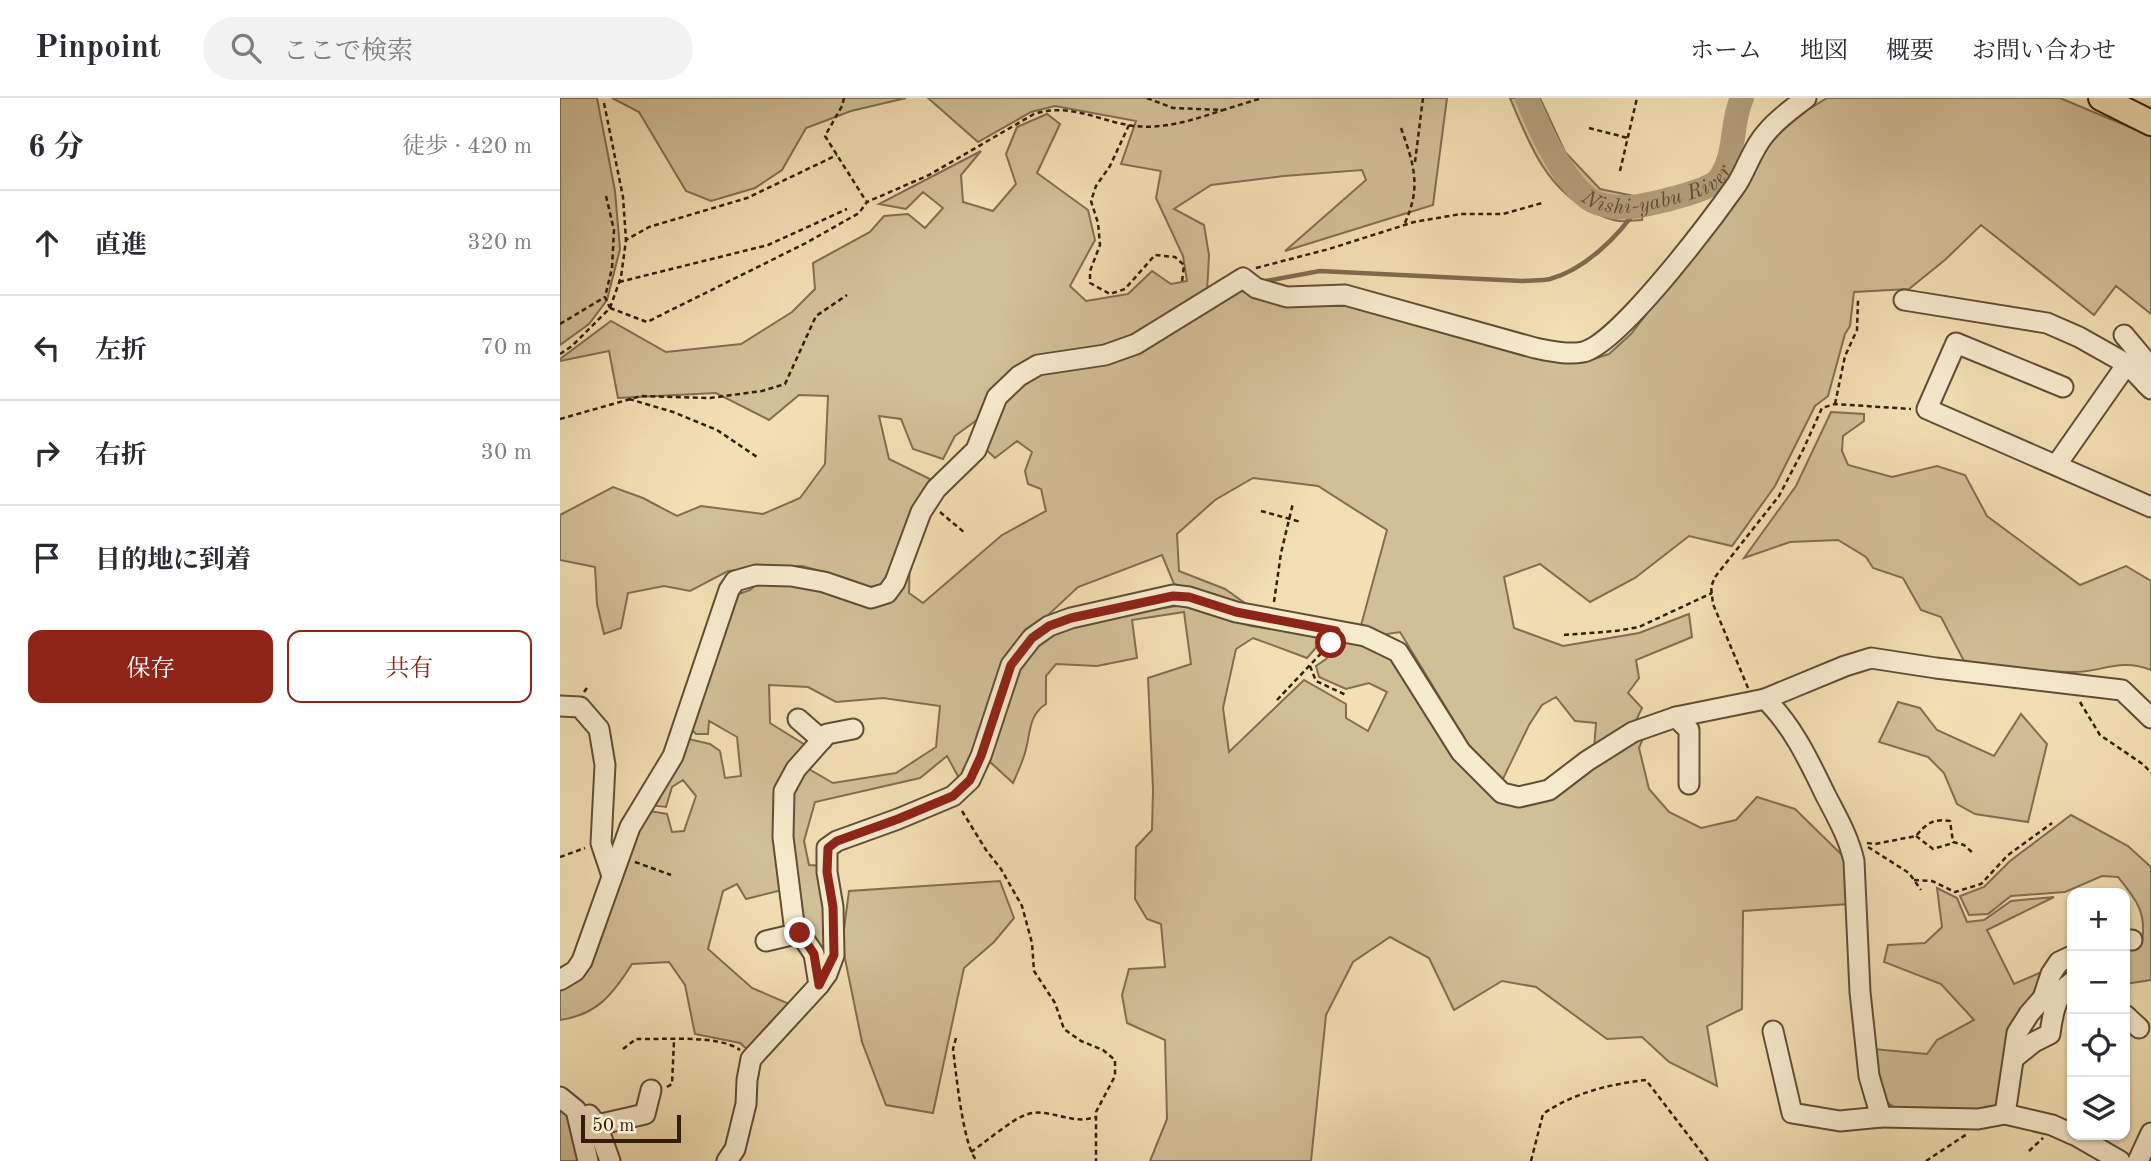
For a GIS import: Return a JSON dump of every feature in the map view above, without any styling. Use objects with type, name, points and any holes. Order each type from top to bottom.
[{"type":"main road","points":[[2102,98],[2151,123]]},
{"type":"street","points":[[560,980],[575,971],[582,961],[630,827],[673,756],[729,590],[735,581],[756,575],[791,576],[824,582],[871,598],[887,593],[895,582],[920,512],[936,489],[976,450],[997,397],[1019,376],[1038,366],[1105,355],[1136,344],[1242,278],[1256,288],[1287,297],[1345,295],[1535,348],[1561,353],[1584,352],[1606,338],[1634,313],[1713,216],[1738,181],[1764,135],[1806,98]]},
{"type":"street","points":[[1904,300],[2047,323],[2079,337],[2127,364],[2148,386]]},
{"type":"street","points":[[2124,335],[2149,365],[2148,386]]},
{"type":"street","points":[[2063,387],[1956,343],[1927,409],[2151,506]]},
{"type":"street","points":[[2057,464],[2127,364]]},
{"type":"street","points":[[727,1161],[735,1149],[746,1104],[751,1059],[819,985],[834,955],[833,907],[827,872],[828,848],[837,841],[953,796],[970,780],[981,756],[1011,665],[1032,638],[1049,626],[1071,618],[1173,596],[1189,597],[1236,612],[1365,636],[1398,652],[1461,752],[1502,793],[1519,797],[1549,790],[1587,761],[1633,732],[1676,718],[1765,699],[1871,658],[2122,690],[2151,718]]},
{"type":"street","points":[[1765,699],[1778,712],[1802,747],[1849,842],[1854,861],[1860,992],[1867,1064],[1881,1117]]},
{"type":"street","points":[[560,706],[580,707],[599,729],[605,765],[601,843],[612,876]]},
{"type":"street","points":[[1676,718],[1689,730],[1689,784]]},
{"type":"street","points":[[798,719],[822,740]]},
{"type":"street","points":[[819,985],[814,954],[794,924],[783,837],[784,791],[796,769],[827,734],[853,729]]},
{"type":"street","points":[[766,941],[800,933]]},
{"type":"street","points":[[2005,1114],[2017,1033],[2043,998],[2051,974],[2059,962],[2067,958]]},
{"type":"street","points":[[2014,1058],[2034,1042],[2050,1034],[2052,1014],[2067,986]]},
{"type":"street","points":[[1773,1031],[1792,1114],[1840,1121],[1881,1117],[1978,1119],[2005,1114],[2052,1125],[2067,1131]]},
{"type":"street","points":[[597,1125],[645,1114],[649,1096]]},
{"type":"street","points":[[560,1097],[576,1110],[586,1112],[597,1125],[610,1161]]},
{"type":"street","points":[[576,1110],[588,1161]]},
{"type":"street","points":[[2137,1161],[2151,1133]]},
{"type":"street","points":[[2083,1140],[2120,1161]]},
{"type":"path","points":[[844,98],[825,136],[867,202]]},
{"type":"path","points":[[1147,98],[1173,108],[1223,110]]},
{"type":"path","points":[[606,197],[614,230],[612,268],[605,297],[610,308],[647,322],[806,243],[859,213],[867,202],[929,175],[1034,114],[1052,108],[1093,114],[1129,125],[1157,126],[1189,121],[1262,98]]},
{"type":"path","points":[[1404,225],[1413,206],[1414,165],[1423,98]]},
{"type":"path","points":[[1620,171],[1636,98]]},
{"type":"path","points":[[560,354],[572,346],[610,308],[619,282],[626,240],[622,197],[604,103]]},
{"type":"path","points":[[1129,125],[1110,166],[1096,186],[1091,201],[1098,223],[1100,245],[1090,271],[1090,283],[1110,294],[1125,289],[1155,255],[1175,257],[1184,265],[1182,282]]},
{"type":"path","points":[[1401,128],[1414,165]]},
{"type":"path","points":[[1589,128],[1628,138]]},
{"type":"path","points":[[626,240],[649,227],[747,198],[837,155]]},
{"type":"path","points":[[1242,278],[1258,267],[1329,249],[1404,225],[1461,214],[1503,214],[1542,203]]},
{"type":"path","points":[[619,282],[768,245],[846,209]]},
{"type":"path","points":[[560,419],[641,396],[710,398],[785,384],[816,316],[847,295]]},
{"type":"path","points":[[560,324],[605,297]]},
{"type":"path","points":[[1835,404],[1844,356],[1857,330],[1858,300]]},
{"type":"path","points":[[629,399],[673,412],[717,430],[757,457]]},
{"type":"path","points":[[1765,699],[1748,688],[1713,604],[1711,587],[1715,576],[1779,496],[1822,408],[1835,404],[1927,409]]},
{"type":"path","points":[[1271,619],[1293,503]]},
{"type":"path","points":[[1261,511],[1301,522]]},
{"type":"path","points":[[941,513],[965,533]]},
{"type":"path","points":[[1564,635],[1639,627],[1712,593]]},
{"type":"path","points":[[1277,700],[1331,643],[1336,631]]},
{"type":"path","points":[[1310,666],[1316,681],[1346,695]]},
{"type":"path","points":[[2069,684],[2100,735],[2144,765],[2151,773]]},
{"type":"path","points":[[953,796],[1022,906],[1032,943],[1034,971],[1055,1003],[1064,1029],[1081,1041],[1103,1050],[1115,1060],[1115,1076],[1096,1112],[1096,1161]]},
{"type":"path","points":[[1921,890],[1909,873],[1863,843],[1875,844],[1916,836],[1926,824],[1940,819],[1950,821],[1954,842]]},
{"type":"path","points":[[1914,880],[1932,881],[1955,892],[1981,884],[2008,856],[2052,823]]},
{"type":"path","points":[[1916,836],[1933,849],[1954,842],[1964,845],[1974,855]]},
{"type":"path","points":[[560,856],[601,843]]},
{"type":"path","points":[[619,856],[671,875]]},
{"type":"path","points":[[956,1038],[953,1049],[971,1152],[977,1161]]},
{"type":"path","points":[[624,1049],[636,1039],[706,1041],[734,1046],[751,1059]]},
{"type":"path","points":[[649,1096],[672,1084],[674,1040]]},
{"type":"path","points":[[1531,1161],[1543,1114],[1559,1103],[1616,1083],[1646,1080],[1708,1161]]},
{"type":"path","points":[[971,1152],[1026,1114],[1047,1113],[1076,1120],[1096,1117]]},
{"type":"path","points":[[1926,1161],[1966,1136],[1978,1119]]},
{"type":"shaded area","points":[[560,98],[597,98],[615,191],[620,249],[607,300],[589,324],[560,345]]},
{"type":"shaded area","points":[[612,98],[906,98],[851,111],[806,128],[782,170],[755,188],[711,201],[686,191],[639,112]]},
{"type":"shaded area","points":[[928,98],[1447,98],[1433,205],[1285,251],[1366,180],[1362,170],[1211,185],[1174,209],[1204,225],[1209,255],[1207,293],[1139,336],[1104,350],[1039,360],[981,417],[955,436],[943,459],[913,449],[901,419],[879,416],[889,459],[936,482],[885,584],[873,589],[802,566],[728,571],[690,591],[664,586],[628,593],[621,628],[604,634],[597,604],[595,567],[560,560],[560,515],[613,487],[643,498],[677,516],[701,506],[763,514],[800,498],[825,464],[828,396],[799,395],[769,420],[716,393],[618,398],[609,351],[560,361],[611,321],[666,352],[741,344],[792,312],[815,289],[813,263],[870,232],[884,216],[908,214],[925,228],[943,208],[923,192],[906,209],[879,204],[981,151],[961,175],[963,202],[993,211],[1016,184],[1006,154],[1017,127],[1047,114],[1060,124],[1037,173],[1088,210],[1095,240],[1070,286],[1086,301],[1128,294],[1152,271],[1171,284],[1187,281],[1183,256],[1156,198],[1161,171],[1121,164],[1136,121],[1055,106],[1031,112],[978,142]]},
{"type":"shaded area","points":[[1510,98],[1540,98],[1565,152],[1600,189],[1644,198],[1642,220],[1608,219],[1561,190],[1540,162]]},
{"type":"shaded area","points":[[1827,98],[2060,98],[2151,136],[2151,314],[2116,286],[2094,315],[1981,225],[1946,259],[1909,289],[1854,292],[1850,326],[1845,334],[1828,396],[1815,406],[1775,486],[1732,546],[1689,536],[1635,578],[1590,602],[1540,564],[1504,577],[1514,628],[1563,646],[1639,633],[1689,614],[1692,637],[1636,660],[1639,678],[1628,693],[1642,708],[1633,727],[1594,749],[1596,723],[1575,721],[1556,697],[1542,705],[1529,725],[1500,785],[1476,757],[1400,632],[1381,635],[1360,629],[1387,530],[1318,486],[1253,478],[1215,500],[1177,534],[1179,571],[1225,589],[1252,608],[1174,584],[1162,555],[1078,587],[1017,644],[999,680],[975,754],[960,780],[947,756],[920,778],[815,802],[804,841],[809,865],[824,866],[829,904],[830,951],[822,975],[818,951],[800,923],[788,846],[788,796],[792,785],[807,768],[833,783],[896,773],[936,747],[940,706],[883,698],[836,702],[808,687],[769,685],[770,723],[810,748],[779,790],[777,839],[786,889],[746,899],[737,884],[723,891],[708,949],[752,988],[794,1006],[762,1033],[749,1051],[740,1043],[695,1034],[685,985],[669,962],[632,964],[611,994],[594,1008],[560,1020],[560,988],[585,974],[634,829],[644,810],[667,814],[672,832],[684,831],[696,796],[683,780],[672,787],[666,807],[649,805],[675,762],[684,738],[710,744],[720,751],[725,778],[741,776],[737,737],[709,721],[708,734],[696,734],[689,727],[730,597],[750,590],[764,578],[822,586],[869,602],[888,596],[897,585],[910,554],[909,593],[923,603],[1002,535],[1046,511],[1041,489],[1028,484],[1025,471],[1032,452],[1017,441],[995,458],[981,445],[998,399],[1020,380],[1041,369],[1106,358],[1136,348],[1237,287],[1249,295],[1289,306],[1347,306],[1544,360],[1581,363],[1609,354],[1631,334],[1726,211],[1770,144],[1793,119]]},
{"type":"shaded area","points":[[1831,412],[1864,414],[1864,421],[1843,436],[1842,451],[1848,465],[1892,477],[1937,466],[1965,475],[1987,516],[2080,585],[2126,566],[2151,581],[2151,670],[2119,665],[2070,672],[1965,663],[1941,617],[1921,610],[1903,578],[1873,568],[1866,557],[1838,540],[1790,542],[1744,558],[1796,486]]},
{"type":"shaded area","points":[[1192,604],[1251,626],[1326,636],[1307,658],[1253,638],[1236,649],[1223,708],[1229,752],[1304,680],[1346,704],[1346,718],[1368,731],[1387,692],[1369,683],[1346,689],[1319,677],[1316,666],[1326,659],[1337,642],[1365,642],[1395,659],[1516,805],[1644,736],[1639,748],[1649,789],[1669,812],[1701,828],[1736,820],[1757,797],[1795,809],[1845,858],[1849,904],[1743,911],[1742,1009],[1707,1026],[1717,1086],[1669,1062],[1642,1037],[1607,1039],[1536,987],[1502,981],[1454,1010],[1429,958],[1390,937],[1353,962],[1326,1015],[1311,1161],[1150,1161],[1167,1119],[1165,1040],[1127,1023],[1122,995],[1129,969],[1165,967],[1161,924],[1147,919],[1135,899],[1136,847],[1152,830],[1148,678],[1191,664],[1184,612],[1132,620],[1137,658],[1097,666],[1056,664],[1046,676],[1046,704],[1033,720],[1024,756],[1013,783],[989,761],[1016,671],[1034,644],[1054,629],[1113,615]]},
{"type":"shaded area","points":[[1898,702],[1920,708],[1937,730],[1994,756],[2021,714],[2047,744],[2028,822],[1975,814],[1957,804],[1944,773],[1928,757],[1879,742]]},
{"type":"shaded area","points":[[2071,815],[2128,846],[2151,867],[2151,980],[2130,983],[2130,946],[2142,941],[2143,922],[2130,888],[2126,888],[2118,877],[2102,876],[2074,888],[2067,888],[2065,892],[2011,896],[1988,914],[1969,915],[1960,896],[1984,887],[2010,861]]},
{"type":"shaded area","points":[[1000,881],[1014,918],[994,942],[964,968],[933,1113],[886,1105],[862,1042],[842,944],[849,891]]},
{"type":"shaded area","points":[[1937,888],[1957,898],[1967,922],[1984,920],[2011,901],[2054,897],[1987,930],[2014,984],[2044,971],[2029,1004],[1997,1107],[1945,1113],[1904,1111],[1888,1103],[1877,1082],[1874,1049],[1927,1054],[1937,1040],[1974,1020],[1941,984],[1884,962],[1888,945],[1925,943],[1942,927]]},
{"type":"shaded area","points":[[560,1104],[568,1112],[580,1161],[560,1161]]},
{"type":"waterway","name":"Nishi-yabu River","points":[[1527,98],[1555,157],[1575,186],[1597,203],[1616,207],[1634,207],[1689,194],[1710,186],[1719,179],[1725,170],[1731,150],[1742,98]]},
{"type":"waterway","points":[[1266,281],[1320,271],[1522,281],[1550,279],[1563,275],[1600,251],[1638,207]]},
{"type":"route","points":[[800,933],[814,954],[819,985],[827,974],[834,955],[833,907],[827,872],[828,848],[837,841],[953,796],[970,780],[981,756],[1011,665],[1032,638],[1049,626],[1071,618],[1173,596],[1189,597],[1236,612],[1336,631],[1331,643]]}]
